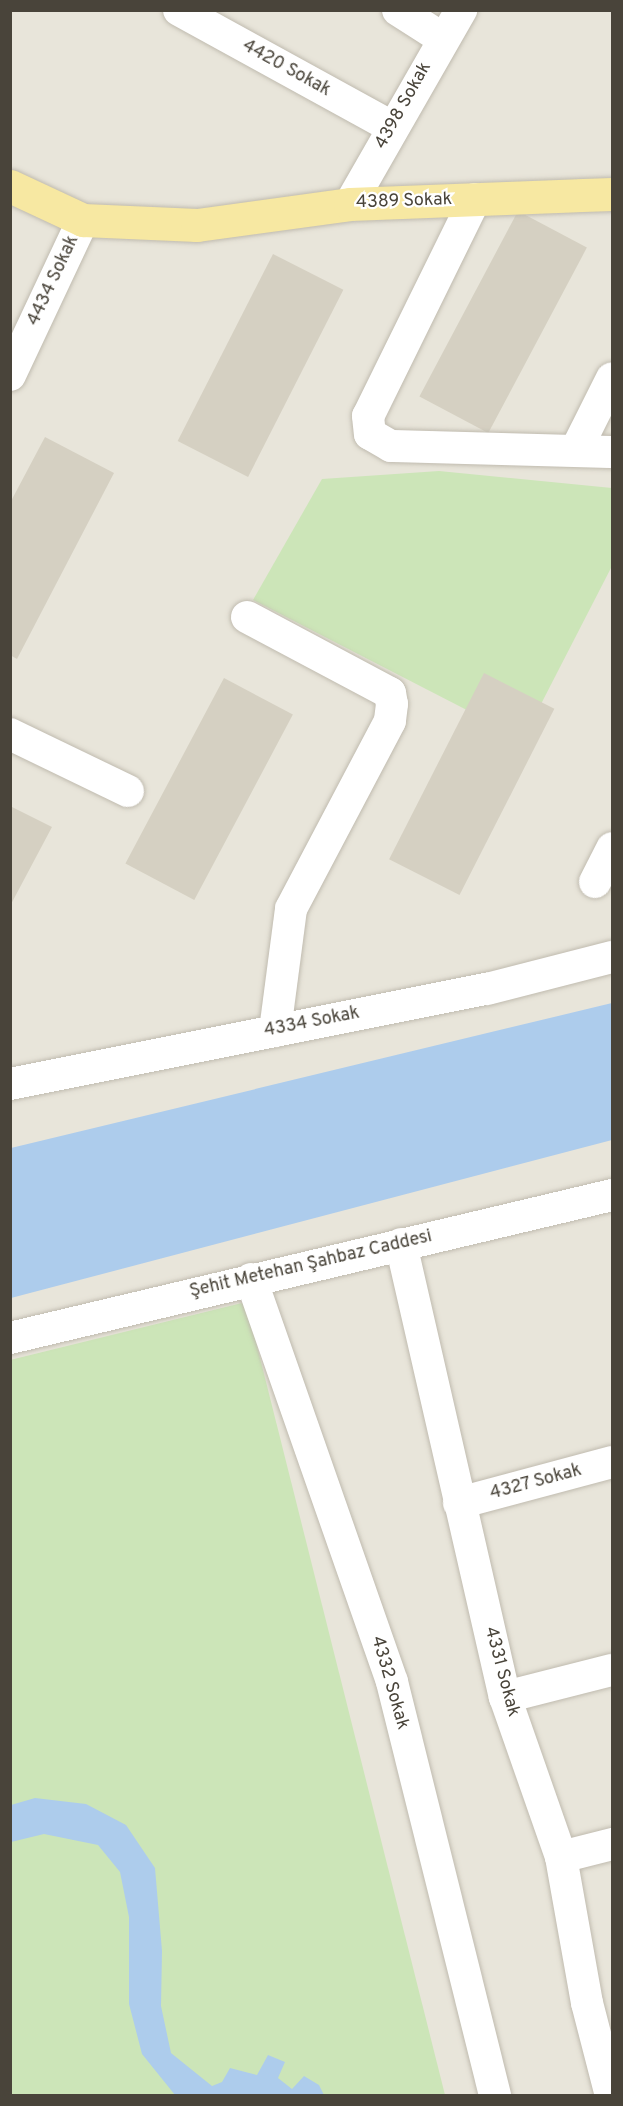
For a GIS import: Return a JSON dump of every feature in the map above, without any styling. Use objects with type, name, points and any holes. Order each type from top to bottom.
[{"type":"main road","points":[[10,186],[83,220]]},
{"type":"main road","name":"4389 Sokak","points":[[83,220],[197,225],[350,204],[612,194]]},
{"type":"street","name":"4420 Sokak","points":[[179,10],[392,127]]},
{"type":"street","points":[[398,10],[442,38]]},
{"type":"street","name":"4398 Sokak","points":[[350,204],[442,38],[461,10]]},
{"type":"street","points":[[476,199],[369,416],[370,435],[391,446],[612,452]]},
{"type":"street","name":"4434 Sokak","points":[[10,375],[83,220]]},
{"type":"street","points":[[576,450],[612,378]]},
{"type":"street","points":[[247,616],[390,693],[392,704],[390,721],[291,909],[275,1031]]},
{"type":"street","points":[[10,734],[128,791]]},
{"type":"street","points":[[595,882],[612,848]]},
{"type":"street","name":"4334 Sokak","points":[[10,1084],[487,988],[612,957]]},
{"type":"street","name":"Şehit Metehan Şahbaz Caddesi","points":[[10,1338],[612,1195]]},
{"type":"street","name":"4331 Sokak","points":[[401,1244],[505,1697],[561,1857],[599,2000],[611,2096]]},
{"type":"street","name":"4332 Sokak","points":[[251,1279],[392,1682],[495,2096]]},
{"type":"street","name":"4327 Sokak","points":[[459,1503],[612,1462]]},
{"type":"street","points":[[505,1697],[612,1670]]},
{"type":"street","points":[[561,1857],[612,1844]]},
{"type":"shaded area","points":[[11,11],[612,11],[612,2095],[11,2095]]},
{"type":"green space","points":[[439,471],[612,488],[612,566],[523,739],[253,600],[322,479]]},
{"type":"green space","points":[[246,1302],[445,2095],[11,2095],[10,1360]]},
{"type":"water","points":[[612,1003],[612,1140],[11,1298],[11,1148]]},
{"type":"water","points":[[35,1798],[86,1804],[126,1825],[155,1868],[162,1951],[161,2006],[171,2053],[212,2086],[222,2082],[230,2068],[257,2075],[268,2055],[285,2062],[278,2078],[292,2089],[304,2076],[319,2085],[324,2095],[175,2095],[142,2054],[129,2004],[129,1917],[120,1872],[98,1845],[44,1834],[11,1842],[11,1805]]},
{"type":"building","points":[[518,211],[587,248],[488,433],[419,396]]},
{"type":"building","points":[[273,254],[343,290],[248,477],[178,441]]},
{"type":"building","points":[[45,437],[114,473],[17,659],[10,655],[10,503]]},
{"type":"building","points":[[484,673],[554,709],[460,895],[389,859]]},
{"type":"building","points":[[224,678],[293,715],[194,900],[125,863]]},
{"type":"building","points":[[10,806],[52,827],[10,906]]}]
